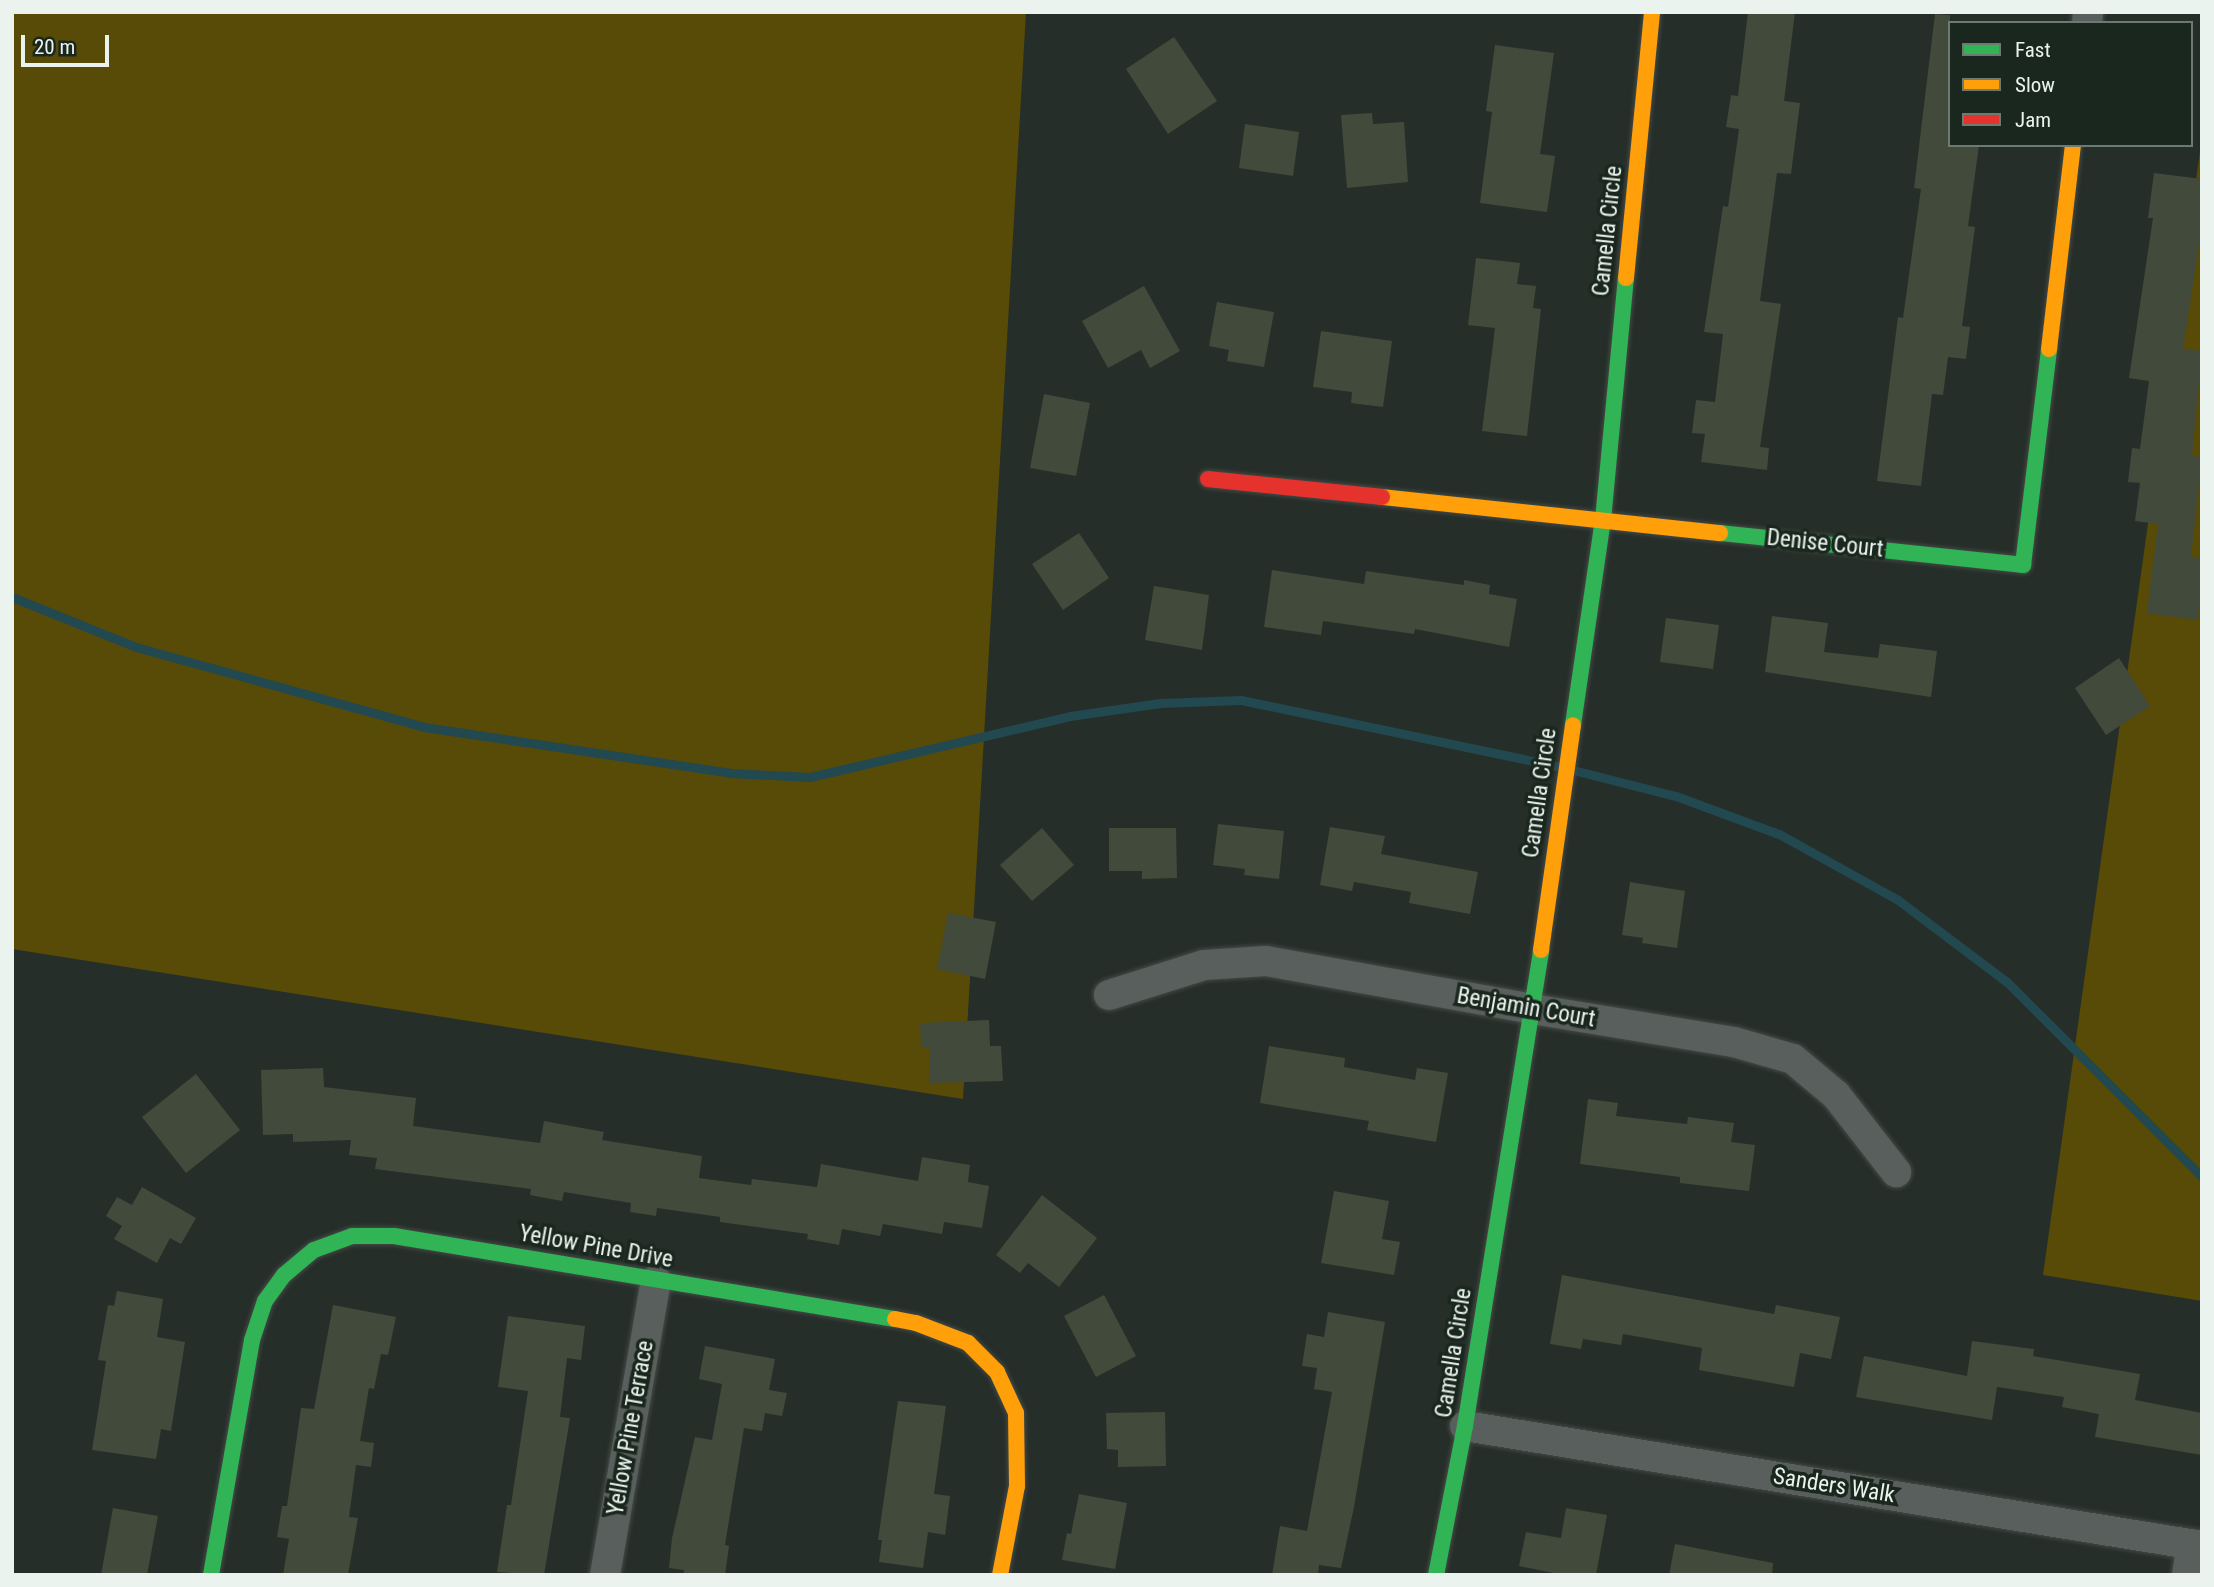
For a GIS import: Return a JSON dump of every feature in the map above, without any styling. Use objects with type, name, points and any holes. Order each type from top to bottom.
[{"type":"street","name":"Camella Circle","points":[[1436,1575],[1465,1426],[1532,1009],[1603,520],[1652,12]]},
{"type":"street","name":"Denise Court","points":[[1208,479],[2023,565],[2073,147]]},
{"type":"street","name":"Benjamin Court","points":[[1109,995],[1204,965],[1266,961],[1734,1042],[1793,1059],[1836,1095],[1896,1172]]},
{"type":"street","name":"Yellow Pine Drive","points":[[211,1575],[253,1340],[265,1301],[284,1275],[314,1250],[352,1236],[394,1236],[916,1323],[968,1343],[997,1372],[1016,1413],[1017,1486],[1000,1575]]},
{"type":"street","name":"Yellow Pine Terrace","points":[[605,1575],[656,1280]]},
{"type":"street","name":"Sanders Walk","points":[[1465,1426],[2197,1545]]},
{"type":"street","points":[[2186,1575],[2197,1545]]},
{"type":"shaded area","points":[[12,12],[1026,12],[963,1099],[12,949]]},
{"type":"shaded area","points":[[2202,137],[2202,1301],[2043,1275]]},
{"type":"building","points":[[1748,12],[1795,12],[1784,101],[1800,103],[1791,174],[1777,173],[1760,301],[1781,304],[1760,447],[1769,448],[1767,470],[1701,462],[1705,434],[1692,433],[1696,400],[1715,402],[1723,334],[1704,332],[1723,206],[1728,207],[1739,129],[1726,127],[1731,95],[1738,96]]},
{"type":"building","points":[[1935,14],[1950,15],[1948,147],[1979,147],[1968,226],[1975,227],[1962,326],[1970,327],[1966,359],[1948,357],[1943,395],[1932,394],[1921,486],[1877,481],[1898,317],[1903,318],[1921,189],[1914,188]]},
{"type":"building","points":[[1174,37],[1217,101],[1168,134],[1126,69]]},
{"type":"building","points":[[1495,45],[1554,53],[1540,154],[1555,156],[1547,212],[1480,203],[1492,112],[1486,111]]},
{"type":"building","points":[[1372,113],[1373,124],[1404,122],[1408,182],[1347,188],[1341,115]]},
{"type":"building","points":[[1245,124],[1299,132],[1293,176],[1239,168]]},
{"type":"building","points":[[2154,173],[2202,179],[2202,225],[2183,349],[2202,351],[2192,456],[2202,457],[2191,557],[2202,558],[2198,620],[2147,613],[2158,524],[2135,521],[2140,483],[2128,482],[2132,448],[2140,449],[2149,381],[2129,378],[2153,218],[2148,218]]},
{"type":"building","points":[[1476,258],[1520,263],[1517,284],[1536,286],[1533,308],[1541,309],[1527,436],[1482,431],[1495,328],[1468,325]]},
{"type":"building","points":[[1144,286],[1180,351],[1150,368],[1141,350],[1108,368],[1082,321]]},
{"type":"building","points":[[1217,302],[1274,312],[1264,367],[1227,361],[1229,350],[1209,346]]},
{"type":"building","points":[[1321,331],[1392,341],[1383,407],[1351,403],[1352,392],[1313,387]]},
{"type":"building","points":[[1044,394],[1090,403],[1076,476],[1030,468]]},
{"type":"building","points":[[1079,533],[1109,578],[1063,610],[1032,564]]},
{"type":"building","points":[[1272,570],[1364,584],[1366,571],[1464,585],[1464,580],[1490,585],[1489,594],[1517,599],[1509,647],[1415,629],[1414,634],[1323,621],[1321,635],[1264,627]]},
{"type":"building","points":[[1154,586],[1209,595],[1202,650],[1145,640]]},
{"type":"building","points":[[1772,616],[1828,623],[1824,652],[1878,658],[1880,644],[1937,651],[1931,697],[1765,672]]},
{"type":"building","points":[[1666,618],[1719,625],[1713,669],[1660,662]]},
{"type":"building","points":[[2119,658],[2150,706],[2106,735],[2075,688]]},
{"type":"building","points":[[1218,824],[1284,831],[1279,879],[1244,875],[1245,869],[1213,865]]},
{"type":"building","points":[[1330,827],[1385,836],[1381,854],[1478,872],[1470,914],[1409,903],[1411,892],[1354,882],[1352,891],[1320,885]]},
{"type":"building","points":[[1042,828],[1074,865],[1032,901],[1000,865]]},
{"type":"building","points":[[1109,828],[1176,828],[1177,878],[1142,879],[1142,871],[1109,871]]},
{"type":"building","points":[[1630,882],[1685,891],[1677,948],[1642,943],[1643,938],[1622,935]]},
{"type":"building","points":[[948,913],[996,922],[985,979],[937,969]]},
{"type":"building","points":[[989,1020],[990,1046],[1001,1046],[1003,1081],[930,1083],[929,1047],[921,1047],[920,1023]]},
{"type":"building","points":[[1269,1046],[1345,1058],[1344,1067],[1415,1080],[1417,1068],[1448,1073],[1436,1142],[1367,1130],[1369,1121],[1260,1103]]},
{"type":"building","points":[[323,1068],[324,1087],[416,1098],[413,1126],[540,1143],[544,1121],[604,1132],[602,1140],[702,1156],[699,1178],[751,1185],[752,1179],[817,1187],[821,1164],[918,1181],[922,1157],[970,1165],[968,1182],[989,1186],[982,1228],[944,1222],[942,1234],[883,1224],[880,1236],[842,1229],[839,1245],[807,1239],[808,1234],[720,1222],[720,1217],[657,1208],[656,1216],[630,1212],[631,1203],[564,1192],[562,1201],[530,1195],[531,1189],[375,1169],[377,1158],[349,1155],[351,1140],[293,1142],[293,1134],[263,1135],[261,1070]]},
{"type":"building","points":[[196,1074],[240,1130],[186,1173],[142,1117]]},
{"type":"building","points":[[1588,1099],[1618,1103],[1616,1116],[1687,1124],[1688,1117],[1734,1123],[1731,1142],[1755,1145],[1749,1191],[1680,1183],[1680,1177],[1580,1164]]},
{"type":"building","points":[[142,1187],[196,1218],[181,1244],[170,1238],[157,1263],[114,1239],[122,1226],[106,1216],[117,1197],[132,1205]]},
{"type":"building","points":[[1334,1191],[1389,1201],[1382,1239],[1400,1242],[1394,1275],[1321,1263]]},
{"type":"building","points":[[1042,1195],[1097,1238],[1059,1287],[1028,1263],[1020,1273],[996,1255]]},
{"type":"building","points":[[1562,1275],[1774,1314],[1776,1305],[1840,1317],[1831,1359],[1800,1353],[1794,1387],[1699,1370],[1702,1348],[1623,1334],[1621,1345],[1583,1339],[1581,1349],[1550,1344]]},
{"type":"building","points":[[117,1291],[163,1299],[157,1337],[185,1342],[171,1431],[161,1429],[156,1459],[92,1450],[106,1361],[98,1360],[108,1305],[114,1306]]},
{"type":"building","points":[[1104,1295],[1136,1356],[1096,1377],[1064,1316]]},
{"type":"building","points":[[333,1305],[396,1317],[388,1355],[381,1354],[374,1389],[369,1388],[360,1441],[374,1443],[371,1467],[356,1465],[349,1517],[358,1518],[348,1575],[283,1575],[289,1539],[277,1537],[282,1506],[287,1506],[301,1408],[314,1409]]},
{"type":"building","points":[[1328,1312],[1385,1322],[1354,1507],[1341,1568],[1319,1565],[1318,1575],[1272,1575],[1280,1526],[1307,1531],[1332,1392],[1314,1389],[1317,1368],[1302,1366],[1307,1334],[1324,1337]]},
{"type":"building","points":[[508,1316],[585,1326],[581,1360],[567,1358],[560,1417],[570,1418],[544,1575],[497,1572],[507,1505],[511,1505],[528,1391],[498,1387]]},
{"type":"building","points":[[1972,1341],[2034,1349],[2033,1356],[2140,1374],[2135,1400],[2202,1413],[2202,1455],[2095,1437],[2099,1414],[2062,1407],[2064,1397],[1997,1387],[1992,1420],[1856,1397],[1864,1356],[1967,1376]]},
{"type":"building","points":[[705,1346],[775,1359],[769,1390],[787,1393],[782,1416],[765,1413],[762,1431],[744,1428],[725,1545],[729,1546],[725,1575],[684,1575],[684,1570],[669,1568],[672,1538],[695,1437],[712,1440],[722,1384],[699,1379]]},
{"type":"building","points":[[898,1401],[946,1406],[934,1494],[950,1496],[945,1535],[928,1532],[923,1568],[879,1562],[882,1540],[878,1540]]},
{"type":"building","points":[[1165,1412],[1166,1466],[1118,1467],[1118,1450],[1107,1449],[1106,1413]]},
{"type":"building","points":[[1079,1494],[1127,1503],[1115,1569],[1062,1560],[1067,1533],[1071,1534]]},
{"type":"building","points":[[113,1508],[158,1516],[147,1575],[101,1575]]},
{"type":"building","points":[[1566,1508],[1607,1515],[1596,1575],[1564,1575],[1519,1566],[1526,1532],[1561,1538]]},
{"type":"building","points":[[1675,1544],[1773,1563],[1772,1575],[1669,1575]]},
{"type":"waterway","points":[[12,597],[136,647],[424,727],[730,773],[810,777],[1070,716],[1160,703],[1241,700],[1557,766]]},
{"type":"waterway","points":[[1577,771],[1676,796],[1779,834],[1898,900],[2007,982],[2202,1177]]},
{"type":"traffic: fast","points":[[1573,725],[1603,520],[1626,278]]},
{"type":"traffic: fast","points":[[1720,533],[2023,565],[2049,349]]},
{"type":"traffic: fast","points":[[1436,1575],[1465,1426],[1541,950]]},
{"type":"traffic: fast","points":[[211,1575],[252,1340],[265,1301],[284,1275],[314,1250],[352,1236],[394,1236],[895,1319]]},
{"type":"traffic: slow","points":[[1626,278],[1652,12]]},
{"type":"traffic: slow","points":[[2049,349],[2073,147]]},
{"type":"traffic: slow","points":[[1382,497],[1720,533]]},
{"type":"traffic: slow","points":[[1541,950],[1573,725]]},
{"type":"traffic: slow","points":[[895,1319],[916,1323],[968,1343],[997,1372],[1016,1413],[1017,1486],[1000,1575]]},
{"type":"traffic: jam","points":[[1208,479],[1382,497]]}]
